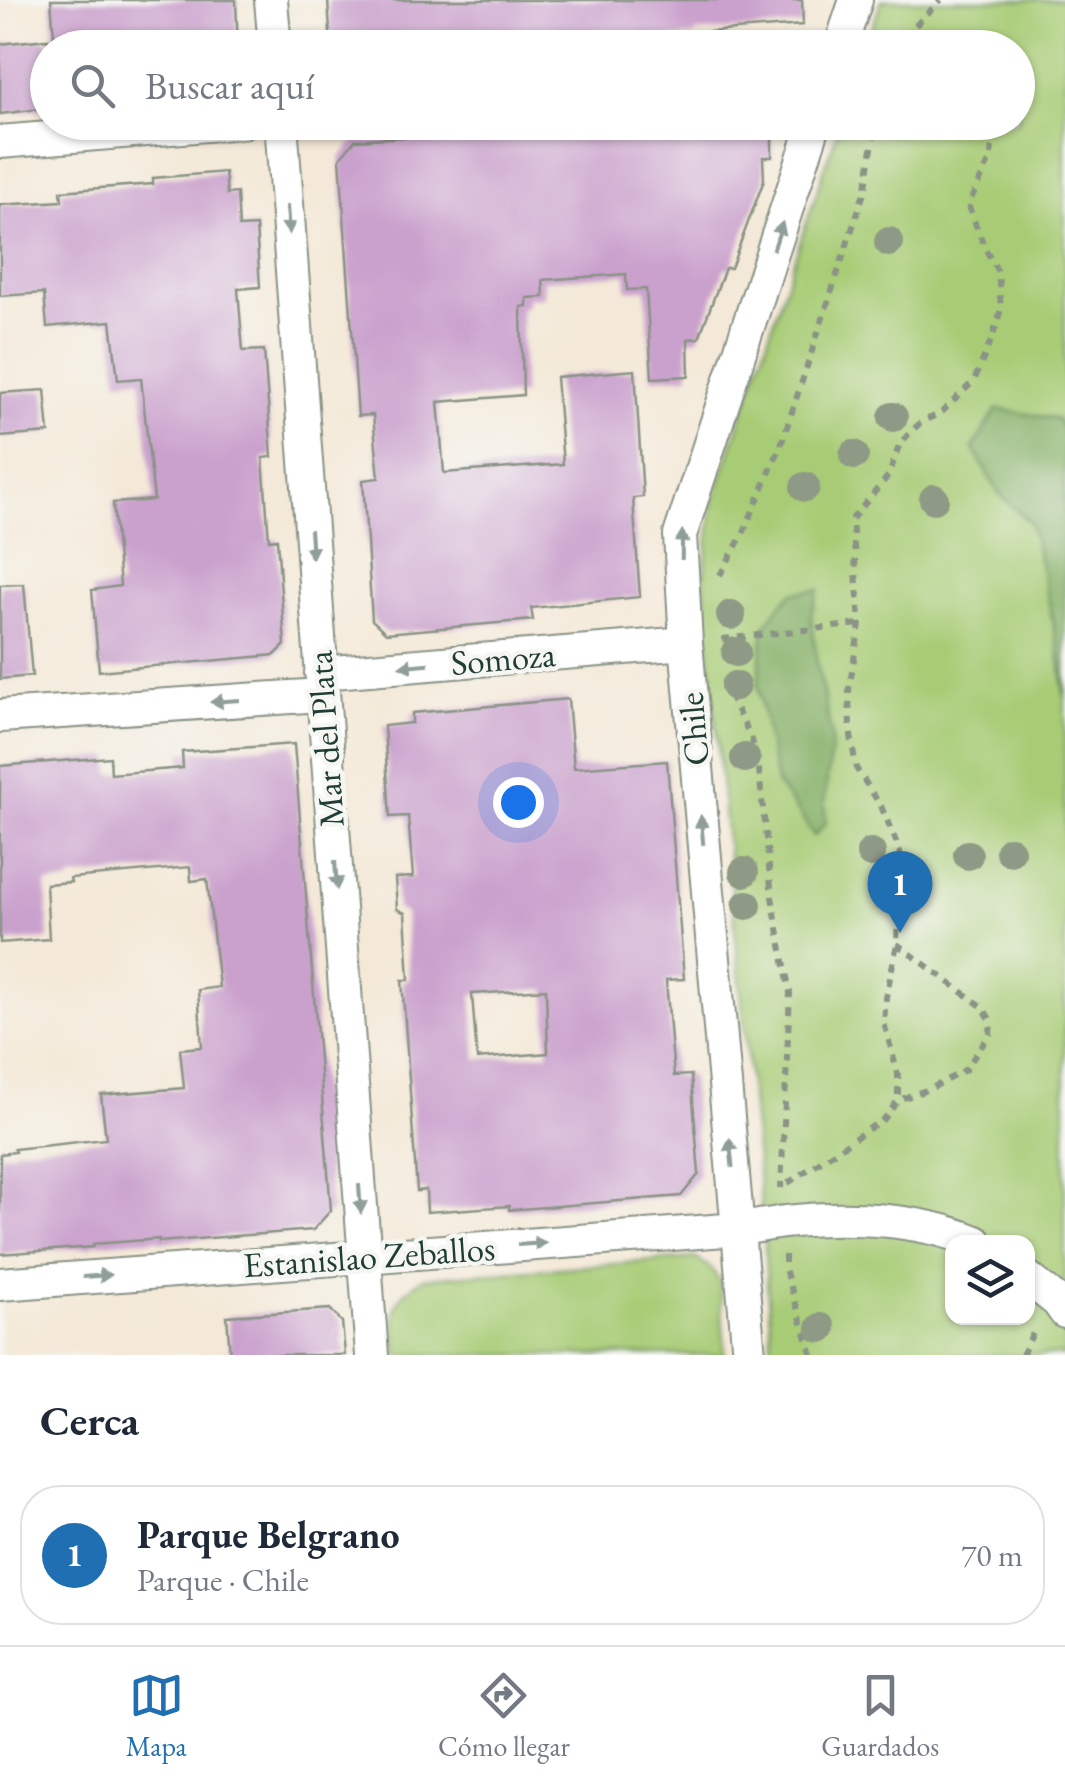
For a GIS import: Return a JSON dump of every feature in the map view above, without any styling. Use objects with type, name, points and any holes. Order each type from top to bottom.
[{"type":"street","points":[[271,0],[274,30]]},
{"type":"street","points":[[846,30],[856,0]]},
{"type":"street","points":[[0,142],[30,140]]},
{"type":"street","name":"Mar del Plata","points":[[282,140],[372,1355]]},
{"type":"street","name":"Chile","points":[[749,1355],[680,535],[809,140]]},
{"type":"street","name":"Somoza","points":[[0,716],[686,642]]},
{"type":"street","name":"Estanislao Zeballos","points":[[0,1284],[862,1218],[956,1235]]},
{"type":"street","points":[[1035,1284],[1058,1302],[1051,1319]]},
{"type":"path","points":[[910,30],[941,0]]},
{"type":"path","points":[[717,582],[743,534],[780,448],[866,187],[873,140]]},
{"type":"path","points":[[898,1100],[898,1074],[884,1023],[897,944],[900,851],[881,806],[856,768],[850,729],[849,689],[860,624],[852,519],[889,474],[900,443],[921,422],[940,414],[974,380],[993,336],[1001,310],[998,272],[968,206],[990,160],[993,140]]},
{"type":"path","points":[[718,654],[717,640],[860,624]]},
{"type":"path","points":[[721,680],[751,737],[758,760],[772,897],[790,994],[781,1180],[786,1269],[812,1355]]},
{"type":"path","points":[[787,1184],[885,1118],[898,1100],[965,1070],[990,1034],[992,1021],[983,1008],[897,944]]},
{"type":"path","points":[[1022,1355],[1051,1319]]},
{"type":"green space","points":[[882,0],[1065,0],[1065,1355],[772,1355],[704,576],[713,502],[834,140],[1035,140],[1035,30],[871,30]]},
{"type":"green space","points":[[997,409],[1057,419],[1065,431],[1065,700],[1059,652],[1030,523],[999,494],[973,448]]},
{"type":"green space","points":[[819,589],[811,615],[832,739],[824,804],[826,823],[814,836],[776,783],[758,684],[764,628],[792,593]]},
{"type":"green space","points":[[695,1258],[710,1267],[720,1282],[725,1355],[397,1355],[395,1310],[403,1294],[424,1278]]},
{"type":"building","points":[[51,0],[236,0],[237,30],[54,30]]},
{"type":"building","points":[[328,0],[802,0],[803,25],[736,30],[330,30]]},
{"type":"building","points":[[30,41],[30,110],[0,114],[0,44]]},
{"type":"building","points":[[355,140],[772,140],[772,157],[763,157],[764,180],[731,268],[725,268],[699,338],[688,339],[689,376],[652,378],[646,289],[627,290],[626,274],[543,280],[544,297],[527,298],[527,306],[521,307],[523,395],[438,402],[444,473],[563,464],[556,377],[635,370],[643,497],[633,498],[640,597],[531,608],[533,620],[386,633],[372,620],[363,480],[379,478],[373,415],[358,416],[340,158]]},
{"type":"building","points":[[225,172],[227,194],[237,193],[239,227],[256,226],[260,287],[238,289],[243,351],[264,350],[272,457],[263,458],[269,540],[277,539],[285,645],[275,655],[99,671],[92,590],[120,586],[113,503],[154,500],[141,378],[118,380],[111,321],[47,327],[44,293],[0,296],[0,205],[62,201],[61,191],[153,184],[153,178]]},
{"type":"building","points":[[45,390],[49,433],[0,437],[0,393]]},
{"type":"building","points":[[24,584],[32,676],[0,679],[0,585]]},
{"type":"building","points":[[568,699],[574,768],[667,761],[684,979],[666,980],[674,1076],[691,1075],[699,1174],[681,1196],[509,1210],[509,1206],[427,1212],[426,1190],[417,1191],[402,980],[409,980],[405,913],[397,909],[395,878],[413,877],[408,816],[390,817],[384,726],[412,723],[412,713]],"holes":[[[546,989],[548,1053],[477,1059],[472,994]]]},
{"type":"building","points":[[294,744],[331,1210],[313,1230],[0,1254],[0,1154],[106,1139],[101,1095],[184,1088],[180,1049],[202,1047],[198,990],[219,987],[207,879],[191,881],[190,867],[70,878],[71,882],[46,884],[49,939],[0,943],[0,766],[110,757],[111,774],[183,768],[182,752]]},
{"type":"building","points":[[330,1309],[342,1322],[345,1355],[230,1355],[227,1316]]},
{"type":"place","name":"Parque Belgrano","points":[[900,933]]}]
